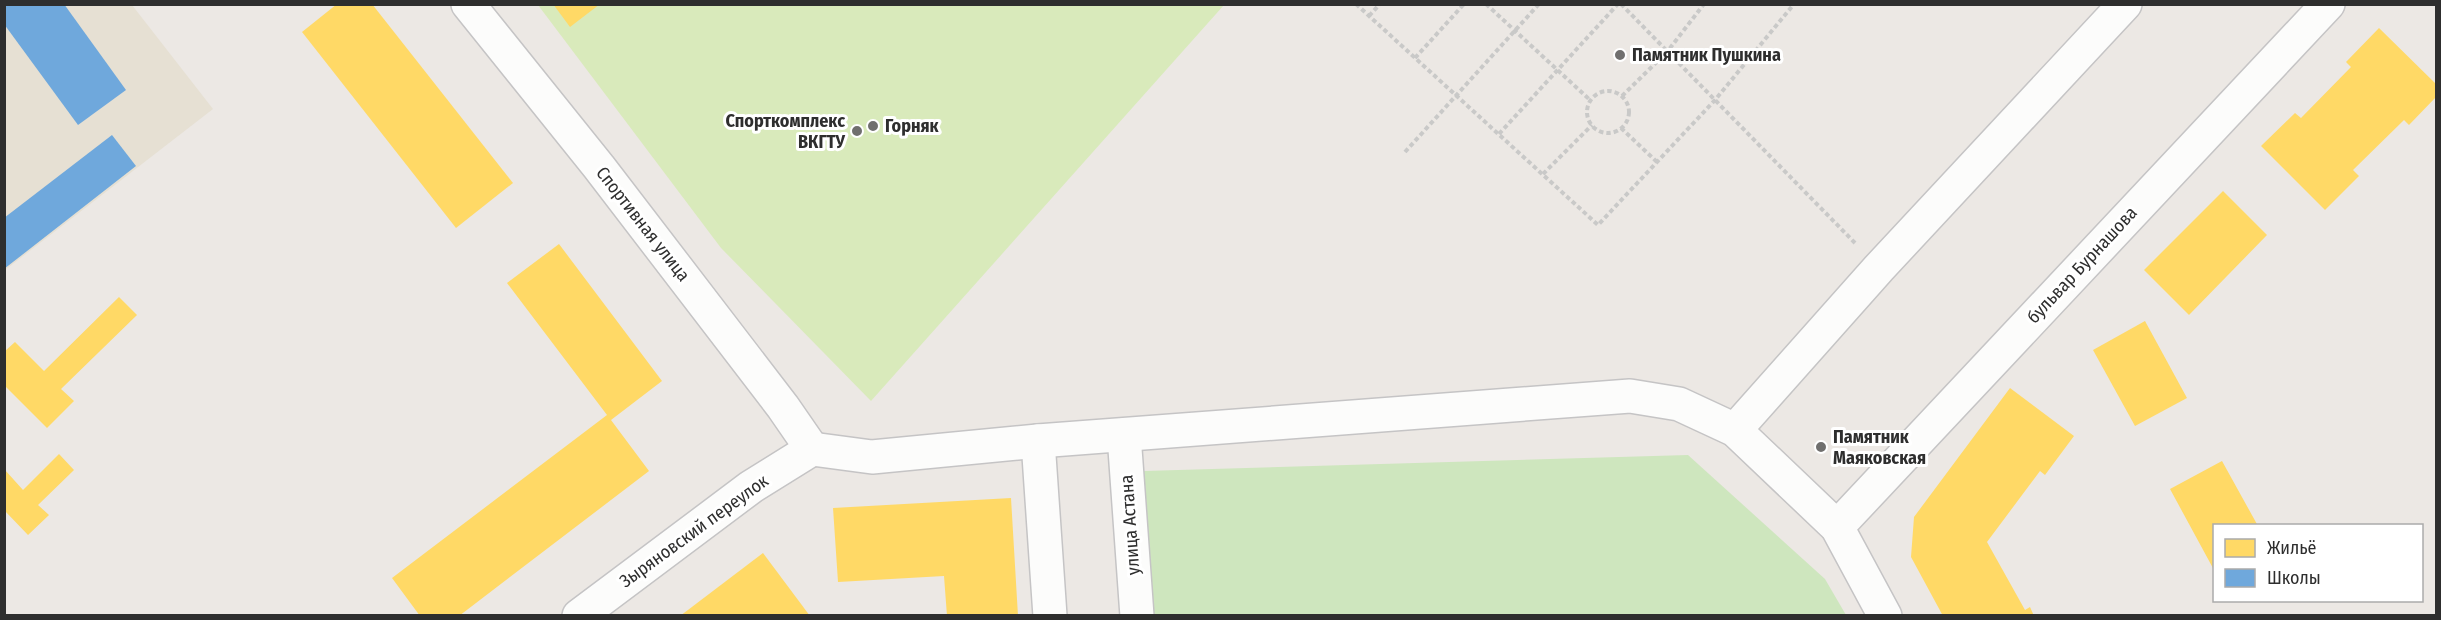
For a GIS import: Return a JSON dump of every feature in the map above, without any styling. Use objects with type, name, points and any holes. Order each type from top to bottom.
[{"type":"street","name":"Спортивная улица","points":[[468,4],[599,167],[783,407],[812,449]]},
{"type":"street","points":[[1735,430],[1879,268],[2125,4]]},
{"type":"street","name":"бульвар Бурнашова","points":[[1837,527],[2328,4]]},
{"type":"street","points":[[812,449],[872,457],[1038,441],[1630,396],[1679,404],[1735,430],[1837,527],[1885,615]]},
{"type":"street","name":"улица Астана","points":[[1124,435],[1137,615]]},
{"type":"street","points":[[1038,441],[1050,615]]},
{"type":"street","name":"Зыряновский переулок","points":[[579,615],[751,487],[812,449]]},
{"type":"path","points":[[1356,4],[1598,225],[1715,100],[1794,4]]},
{"type":"path","points":[[1369,16],[1380,4]]},
{"type":"path","points":[[1415,58],[1464,4]]},
{"type":"path","points":[[1486,4],[1590,100]]},
{"type":"path","points":[[1405,152],[1539,4]]},
{"type":"path","points":[[1498,134],[1620,4],[1879,268]]},
{"type":"path","points":[[1622,96],[1667,52],[1704,4]]},
{"type":"path","points":[[1607,90],[1622,96],[1630,110],[1628,121],[1610,134],[1599,131],[1587,114],[1590,100],[1596,94],[1607,90]]},
{"type":"path","points":[[1543,174],[1593,125]]},
{"type":"path","points":[[1621,128],[1657,162]]},
{"type":"shaded area","points":[[5,5],[132,5],[213,109],[5,270]]},
{"type":"green space","name":"Горняк","points":[[538,5],[1224,5],[871,401],[721,248]]},
{"type":"green space","points":[[1688,455],[1825,579],[1846,615],[1154,615],[1144,471]]},
{"type":"building: Жильё","points":[[337,4],[372,4],[513,183],[456,228],[302,32]]},
{"type":"building: Жильё","points":[[553,4],[600,4],[570,27]]},
{"type":"building: Жильё","points":[[2379,28],[2436,84],[2436,97],[2409,125],[2404,120],[2353,170],[2359,176],[2325,210],[2261,146],[2295,113],[2301,118],[2351,67],[2346,62]]},
{"type":"building: Жильё","points":[[2223,191],[2267,235],[2189,315],[2144,270]]},
{"type":"building: Жильё","points":[[559,244],[662,381],[611,420],[649,471],[459,616],[420,616],[392,578],[607,415],[507,283]]},
{"type":"building: Жильё","points":[[119,297],[137,315],[61,389],[74,401],[47,428],[4,385],[4,352],[15,342],[44,371]]},
{"type":"building: Жильё","points":[[2145,321],[2187,398],[2135,426],[2093,350]]},
{"type":"building: Жильё","points":[[2010,388],[2074,436],[2045,475],[2040,471],[1987,542],[2025,610],[2030,607],[2034,616],[1943,616],[1911,557],[1914,517]]},
{"type":"building: Жильё","points":[[59,454],[74,470],[38,505],[49,515],[28,535],[5,511],[5,470],[23,490]]},
{"type":"building: Жильё","points":[[2222,461],[2257,524],[2213,524],[2213,568],[2170,489]]},
{"type":"building: Жильё","points":[[1011,498],[1018,616],[947,616],[944,576],[838,582],[833,508]]},
{"type":"building: Жильё","points":[[763,553],[810,616],[680,616]]},
{"type":"building: Школы","points":[[4,4],[64,4],[126,90],[78,125],[4,24]]},
{"type":"building: Школы","points":[[112,135],[136,166],[4,269],[4,218]]},
{"type":"place","name":"Памятник Пушкина","points":[[1620,55]]},
{"type":"place","name":"Горняк","points":[[873,126]]},
{"type":"place","name":"Спорткомплекс ВКГТУ","points":[[857,131]]},
{"type":"place","name":"Памятник Маяковская","points":[[1821,447]]}]
